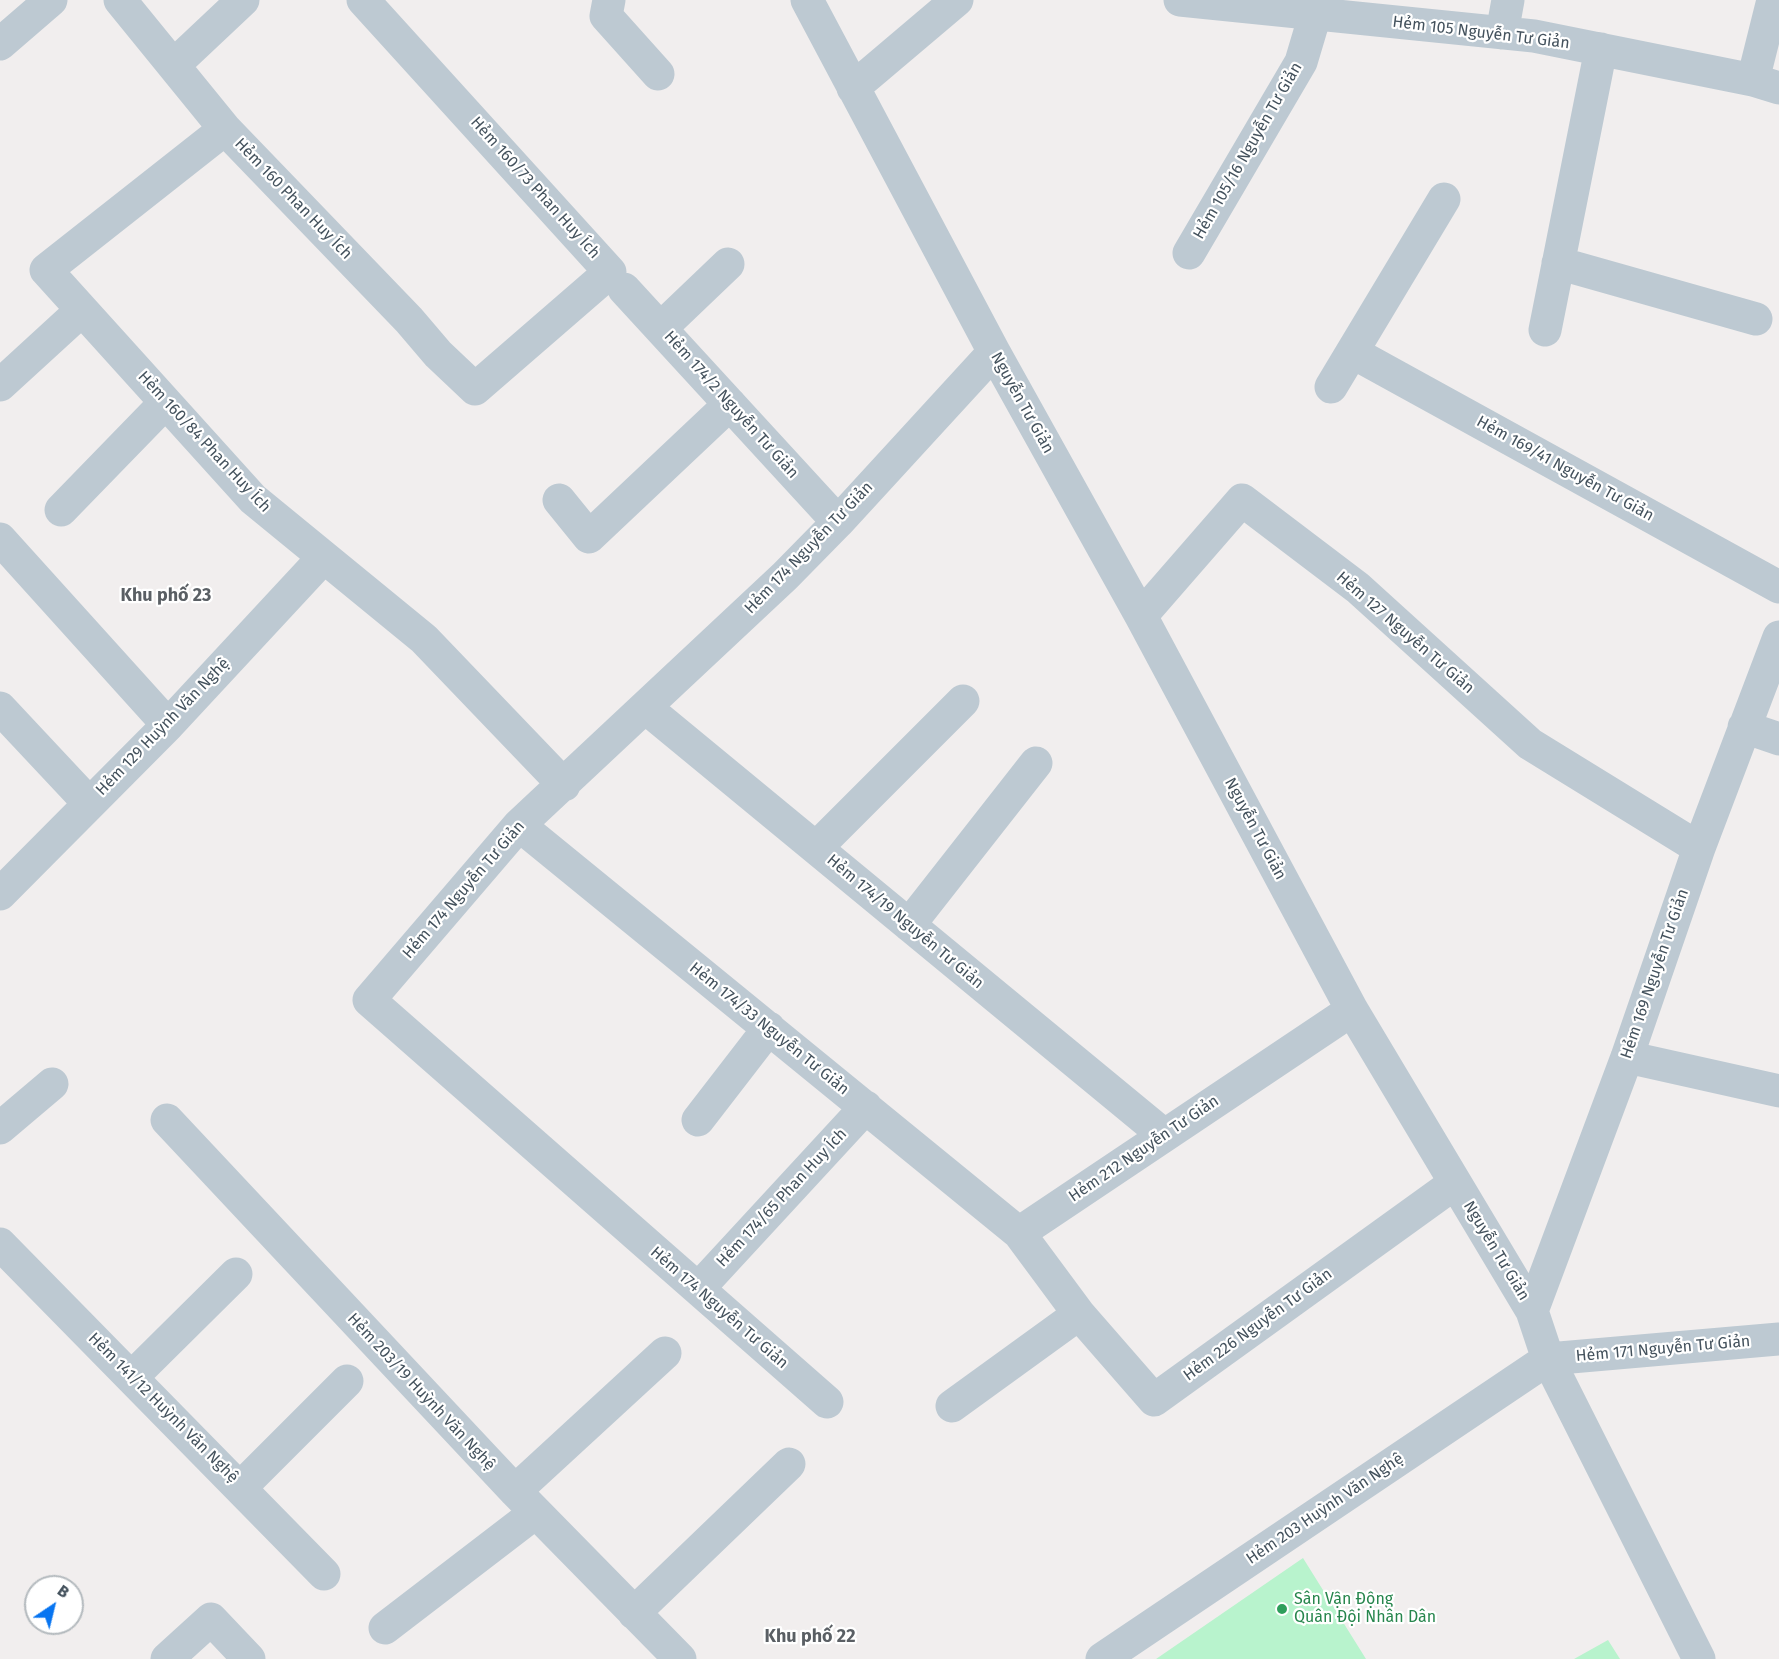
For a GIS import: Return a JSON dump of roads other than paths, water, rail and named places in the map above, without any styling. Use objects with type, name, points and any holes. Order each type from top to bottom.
[{"type":"street","points":[[0,44],[51,0]]},
{"type":"street","name":"Hẻm 160 Phan Huy Ích","points":[[120,0],[175,64],[225,129],[409,320],[438,354],[475,390]]},
{"type":"street","points":[[175,64],[243,0]]},
{"type":"street","name":"Hẻm 160/73 Phan Huy Ích","points":[[363,0],[610,272],[475,390]]},
{"type":"street","points":[[609,0],[606,16],[657,74]]},
{"type":"street","name":"Nguyễn Tư Giản","points":[[807,0],[994,352],[1141,616],[1352,1010],[1532,1311],[1548,1359],[1699,1659]]},
{"type":"street","points":[[853,88],[957,0]]},
{"type":"street","name":"Hẻm 105 Nguyễn Tư Giản","points":[[1180,0],[1234,3],[1315,15],[1534,36],[1766,84]]},
{"type":"street","points":[[1502,33],[1508,0]]},
{"type":"street","points":[[1766,84],[1773,0]]},
{"type":"street","name":"Hẻm 105/16 Nguyễn Tư Giản","points":[[1189,252],[1301,62],[1315,15]]},
{"type":"street","points":[[1545,330],[1601,50]]},
{"type":"street","name":"Hẻm 160/84 Phan Huy Ích","points":[[225,129],[46,270],[253,499],[424,639],[564,785]]},
{"type":"street","points":[[1331,387],[1444,199]]},
{"type":"street","points":[[1558,263],[1756,319]]},
{"type":"street","points":[[661,328],[728,264]]},
{"type":"street","name":"Hẻm 174/2 Nguyễn Tư Giản","points":[[624,289],[838,522]]},
{"type":"street","points":[[0,386],[82,310]]},
{"type":"street","name":"Hẻm 174 Nguyễn Tư Giản","points":[[826,1402],[369,1000],[519,825],[646,708],[838,522],[994,352]]},
{"type":"street","name":"Hẻm 169/41 Nguyễn Tư Giản","points":[[1352,352],[1779,587]]},
{"type":"street","points":[[61,510],[165,403]]},
{"type":"street","points":[[559,500],[589,537],[730,404]]},
{"type":"street","name":"Hẻm 127 Nguyễn Tư Giản","points":[[1141,616],[1242,500],[1358,588],[1530,744],[1699,848]]},
{"type":"street","points":[[0,539],[168,725]]},
{"type":"street","name":"Hẻm 129 Huỳnh Văn Nghệ","points":[[5,878],[168,725],[324,557]]},
{"type":"street","name":"Hẻm 169 Nguyễn Tư Giản","points":[[1532,1311],[1627,1056],[1699,848],[1779,638]]},
{"type":"street","points":[[816,848],[963,701]]},
{"type":"street","points":[[0,708],[88,802]]},
{"type":"street","name":"Hẻm 174/19 Nguyễn Tư Giản","points":[[646,708],[1164,1135]]},
{"type":"street","points":[[1744,727],[1779,739]]},
{"type":"street","points":[[909,925],[1036,763]]},
{"type":"street","name":"Hẻm 174/33 Nguyễn Tư Giản","points":[[519,825],[1019,1233]]},
{"type":"street","name":"Hẻm 212 Nguyễn Tư Giản","points":[[1019,1233],[1352,1010]]},
{"type":"street","points":[[698,1120],[769,1028]]},
{"type":"street","points":[[1627,1056],[1779,1091]]},
{"type":"street","points":[[3,1120],[52,1084]]},
{"type":"street","name":"Hẻm 174/65 Phan Huy Ích","points":[[698,1289],[866,1107]]},
{"type":"street","name":"Hẻm 203/19 Huỳnh Văn Nghệ","points":[[167,1120],[525,1502],[680,1659]]},
{"type":"street","name":"Hẻm 226 Nguyễn Tư Giản","points":[[1079,1314],[1154,1400],[1455,1183]]},
{"type":"street","points":[[952,1406],[1079,1314],[1019,1233]]},
{"type":"street","name":"Hẻm 141/12 Huỳnh Văn Nghệ","points":[[0,1244],[324,1574]]},
{"type":"street","points":[[132,1377],[236,1274]]},
{"type":"street","name":"Hẻm 171 Nguyễn Tư Giản","points":[[1548,1359],[1779,1339]]},
{"type":"street","points":[[385,1628],[525,1502],[665,1353]]},
{"type":"street","name":"Hẻm 203 Huỳnh Văn Nghệ","points":[[1102,1659],[1548,1359]]},
{"type":"street","points":[[241,1487],[347,1381]]},
{"type":"street","points":[[634,1613],[789,1464]]},
{"type":"street","points":[[167,1659],[210,1619],[249,1659]]},
{"type":"place","name":"Sân Vận Động Quân Đội Nhân Dân","points":[[1282,1609]]},
{"type":"district","name":"Khu phố 23","points":[[166,596]]},
{"type":"district","name":"Khu phố 22","points":[[810,1637]]}]
